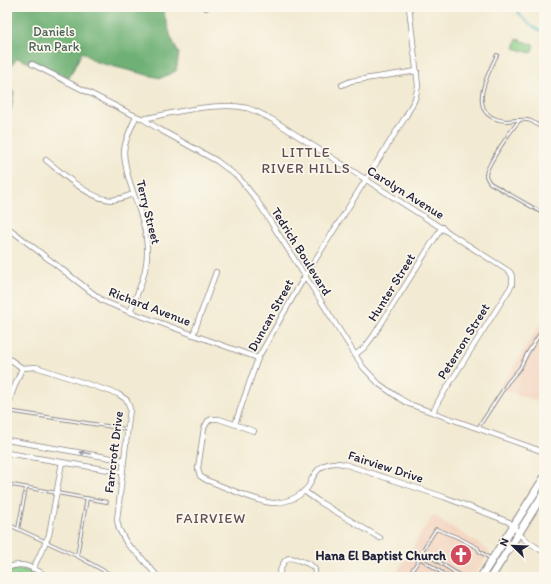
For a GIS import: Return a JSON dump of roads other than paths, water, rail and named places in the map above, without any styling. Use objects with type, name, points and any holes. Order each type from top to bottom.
[{"type":"main road","points":[[491,577],[544,478]]},
{"type":"main road","points":[[481,577],[492,560],[544,493]]},
{"type":"street","name":"Duncan Street","points":[[235,424],[258,358],[304,276],[413,104],[418,86],[409,7]]},
{"type":"street","name":"Tedrich Boulevard","points":[[32,64],[136,117],[143,119],[217,161],[239,178],[256,199],[355,355],[372,377],[389,392],[409,404],[544,452]]},
{"type":"street","points":[[342,85],[351,81],[417,71]]},
{"type":"street","name":"Carolyn Avenue","points":[[143,119],[213,107],[233,106],[248,108],[272,120],[508,270],[513,281]]},
{"type":"street","name":"Terry Street","points":[[130,312],[145,272],[147,252],[143,226],[125,164],[124,152],[127,137],[136,117]]},
{"type":"street","points":[[46,160],[94,196],[111,200],[133,194]]},
{"type":"street","name":"Richard Avenue","points":[[7,228],[95,296],[112,306],[258,358]]},
{"type":"street","name":"Hunter Street","points":[[355,355],[374,335],[442,228]]},
{"type":"street","points":[[193,335],[216,272]]},
{"type":"street","name":"Peterson Street","points":[[433,412],[439,400],[512,285],[513,281]]},
{"type":"street","points":[[7,358],[22,368],[12,393],[7,411]]},
{"type":"street","name":"Farrcroft Drive","points":[[22,368],[36,367],[118,394],[127,400],[130,409],[116,514],[119,528],[127,544],[140,556],[158,577]]},
{"type":"street","name":"Fairview Drive","points":[[254,431],[216,419],[208,421],[204,428],[198,468],[198,473],[203,479],[269,502],[285,501],[296,497],[304,491],[320,468],[327,464],[338,463],[444,497],[510,522],[525,540],[544,552]]},
{"type":"street","points":[[7,440],[123,460]]},
{"type":"street","points":[[7,453],[122,472]]},
{"type":"street","points":[[33,569],[49,535],[62,462]]},
{"type":"street","points":[[304,491],[318,502],[380,538]]},
{"type":"street","points":[[278,577],[284,563],[287,559],[291,558],[314,568],[315,573],[313,577]]},
{"type":"street","points":[[7,568],[14,565],[24,564],[49,577]]},
{"type":"lane","points":[[497,55],[481,93],[482,105],[489,116],[505,121],[530,121],[544,130]]},
{"type":"lane","points":[[518,121],[490,165],[486,173],[487,179],[490,183],[544,214]]},
{"type":"lane","points":[[478,429],[508,382],[520,368],[544,327]]},
{"type":"lane","points":[[7,411],[127,430]]},
{"type":"lane","points":[[7,484],[107,502]]},
{"type":"lane","points":[[18,529],[26,488]]},
{"type":"lane","points":[[77,556],[87,498]]},
{"type":"lane","points":[[7,524],[77,556],[115,577]]},
{"type":"lane","points":[[462,577],[422,551],[436,529],[457,537],[478,548],[479,552],[492,560]]},
{"type":"lane","points":[[408,577],[420,558],[448,577]]},
{"type":"waterway","points":[[515,7],[527,22],[544,33]]},
{"type":"waterway","points":[[7,39],[11,61],[7,72]]},
{"type":"place","name":"Hana El Baptist Church","points":[[461,555]]},
{"type":"district","name":"LITTLE RIVER HILLS","points":[[306,160]]},
{"type":"district","name":"FAIRVIEW","points":[[211,518]]},
{"type":"park label","name":"Daniels Run Park","points":[[54,38]]}]
